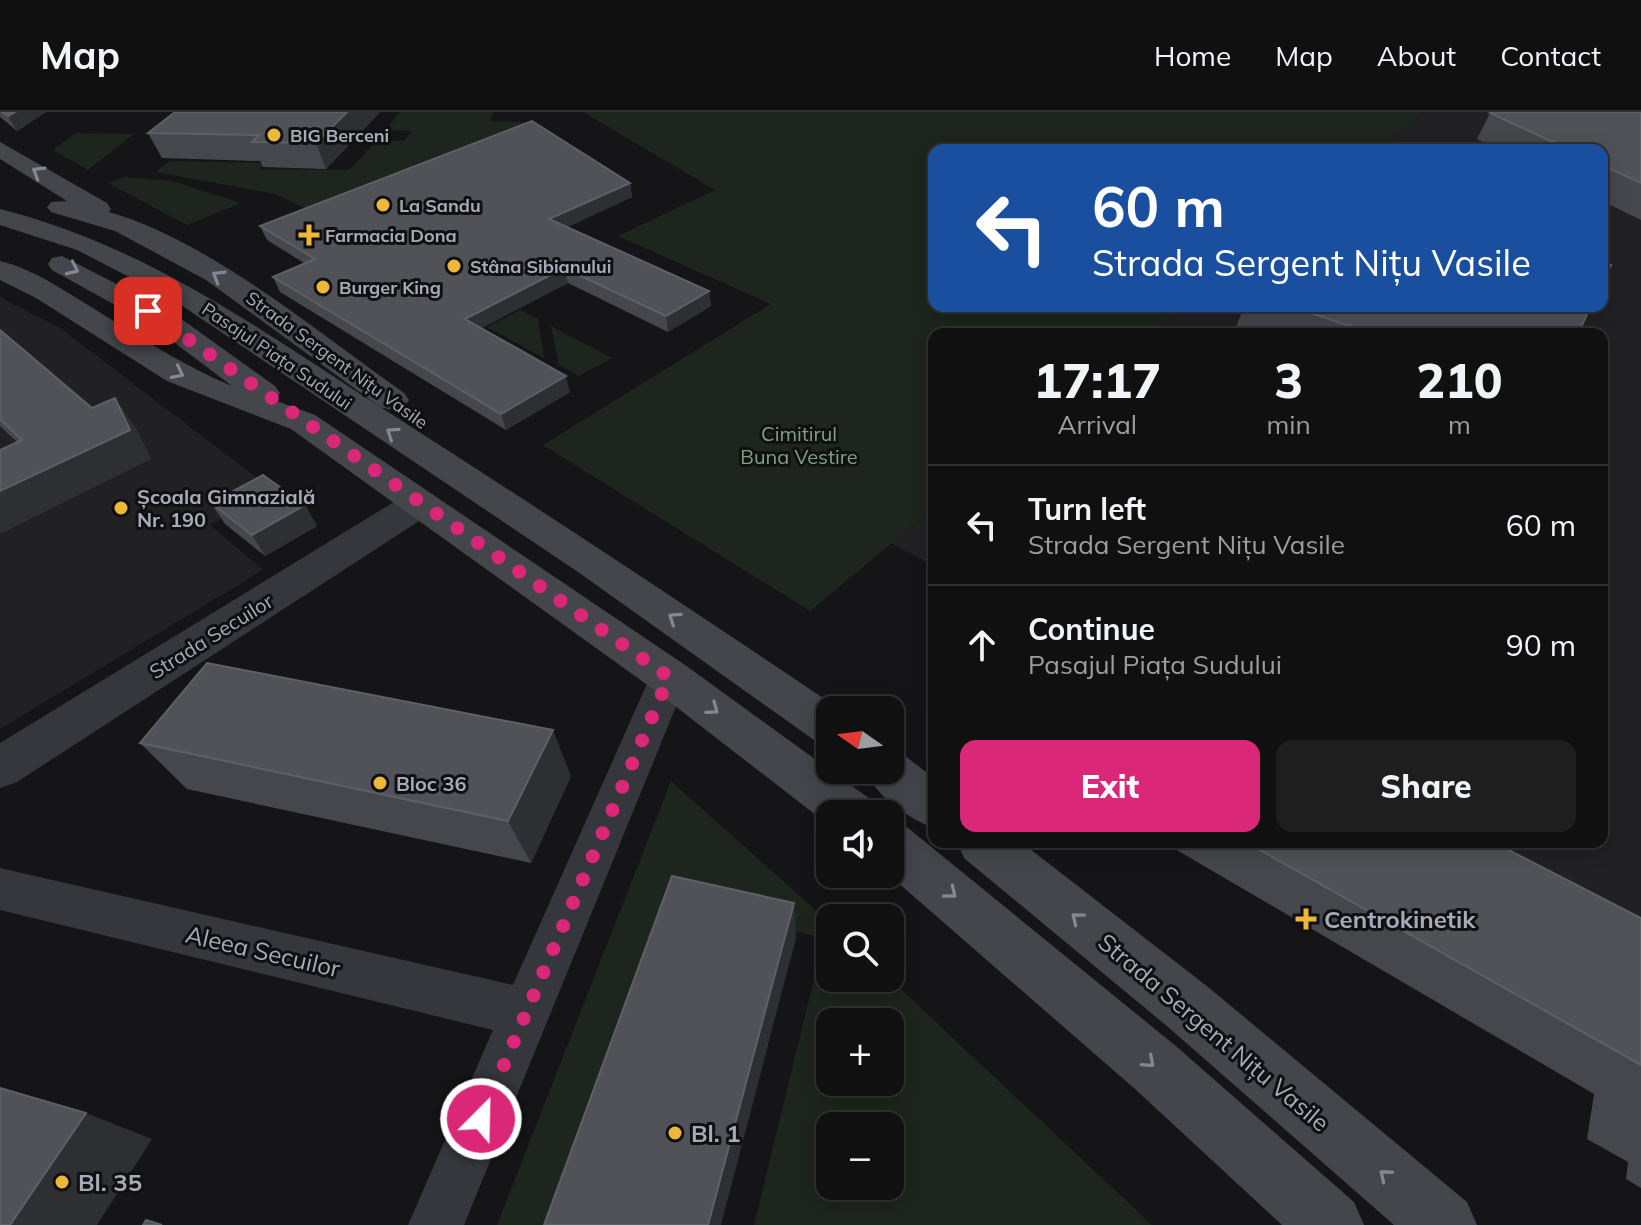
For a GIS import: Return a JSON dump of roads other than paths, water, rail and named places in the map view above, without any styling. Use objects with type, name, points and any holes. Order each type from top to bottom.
[{"type":"main road","points":[[0,149],[124,225]]},
{"type":"main road","name":"Strada Sergent Nițu Vasile","points":[[0,193],[124,225],[240,289],[376,387],[447,443],[459,473],[816,717]]},
{"type":"main road","name":"Pasajul Piața Sudului","points":[[0,217],[87,244],[157,278],[418,451],[459,473]]},
{"type":"main road","name":"Pasajul Piața Sudului","points":[[0,241],[46,257],[113,289],[191,339],[303,422]]},
{"type":"main road","points":[[0,269],[46,292],[178,374],[218,392],[303,422],[669,677],[833,800]]},
{"type":"main road","points":[[904,783],[928,801]]},
{"type":"main road","name":"Strada Sergent Nițu Vasile","points":[[989,848],[1188,1007],[1444,1225]]},
{"type":"main road","points":[[904,856],[1156,1068],[1331,1225]]},
{"type":"street","name":"Strada Secuilor","points":[[0,768],[420,503]]},
{"type":"street","points":[[436,1225],[669,677]]},
{"type":"street","name":"Aleea Secuilor","points":[[0,889],[526,1013]]},
{"type":"place","name":"BIG Berceni","points":[[274,135]]},
{"type":"place","name":"La Sandu","points":[[383,205]]},
{"type":"place","name":"Farmacia Dona","points":[[309,235]]},
{"type":"place","name":"Stâna Sibianului","points":[[454,266]]},
{"type":"place","name":"Burger King","points":[[323,287]]},
{"type":"place","name":"Școala Gimnazială Nr. 190","points":[[121,508]]},
{"type":"place","name":"Bloc 36","points":[[380,783]]},
{"type":"place","name":"Centrokinetik","points":[[1306,919]]},
{"type":"place","name":"Bl. 1","points":[[675,1133]]},
{"type":"place","name":"Bl. 35","points":[[62,1182]]},
{"type":"park label","name":"Cimitirul Buna Vestire","points":[[799,444]]}]
